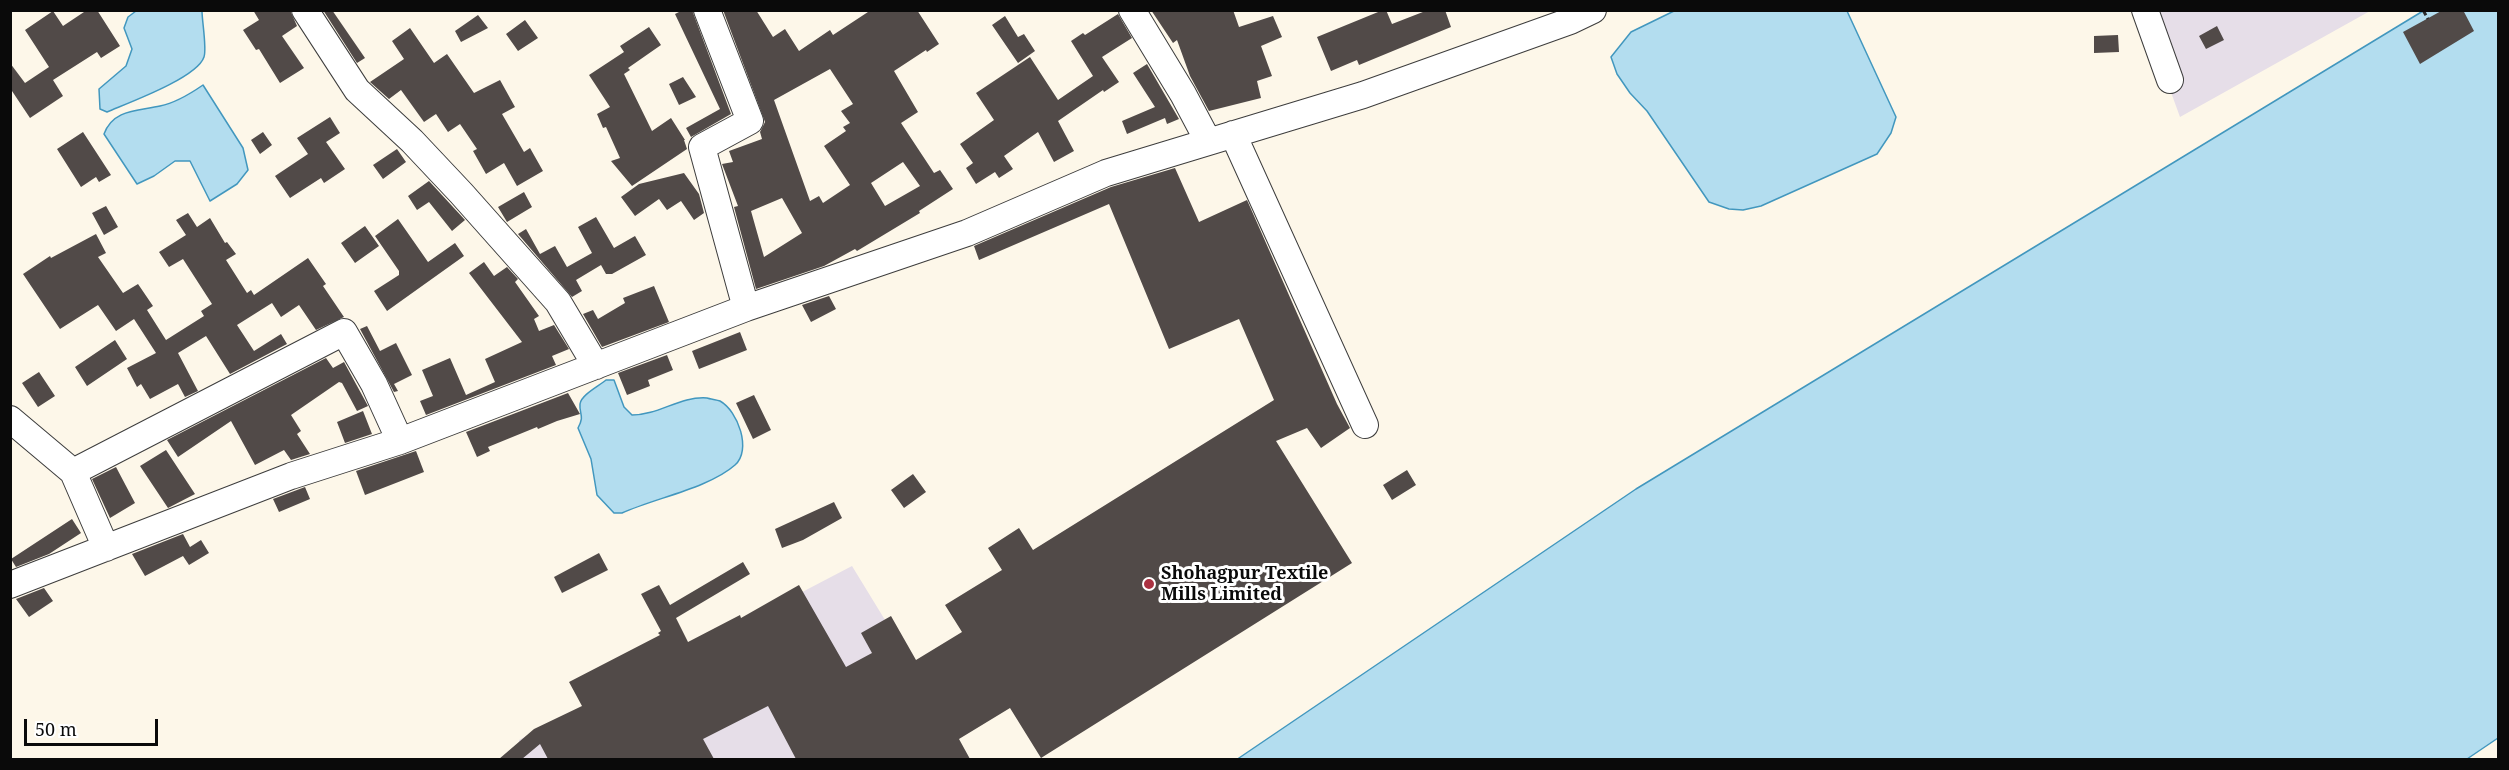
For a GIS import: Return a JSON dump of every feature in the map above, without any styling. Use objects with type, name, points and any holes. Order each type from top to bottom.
[{"type":"street","points":[[305,10],[357,90],[412,141],[558,302],[596,366]]},
{"type":"street","points":[[707,10],[750,121],[702,147],[746,308]]},
{"type":"street","points":[[1132,10],[1183,94],[1208,141]]},
{"type":"street","points":[[10,585],[291,476],[400,441],[746,308],[967,233],[1106,172],[1363,94],[1567,16],[1593,10]]},
{"type":"street","points":[[2145,10],[2170,80]]},
{"type":"street","points":[[1233,134],[1365,425]]},
{"type":"street","points":[[73,472],[344,332],[374,384],[400,441]]},
{"type":"street","points":[[10,419],[73,472],[106,548]]},
{"type":"path","points":[[2423,10],[2428,19]]},
{"type":"shaded area","points":[[2141,10],[2370,11],[2180,117]]},
{"type":"shaded area","points":[[852,566],[970,759],[519,760],[519,740]]},
{"type":"water","points":[[136,11],[202,11],[204,57],[199,65],[176,81],[107,112],[100,109],[99,89],[126,66],[132,49],[124,28],[128,17]]},
{"type":"water","points":[[1674,11],[1847,11],[1896,117],[1891,133],[1877,154],[1761,206],[1743,210],[1729,209],[1709,202],[1647,111],[1630,93],[1617,74],[1611,57],[1631,32]]},
{"type":"water","points":[[2423,11],[2498,11],[2498,738],[2467,759],[1236,760],[1636,489]]},
{"type":"water","points":[[203,85],[243,148],[248,170],[237,184],[210,201],[190,161],[175,161],[154,176],[137,184],[104,134],[108,126],[120,115],[171,103]]},
{"type":"water","points":[[606,380],[614,380],[624,407],[632,415],[651,412],[697,398],[720,401],[732,413],[741,431],[740,458],[735,465],[711,480],[622,513],[614,513],[597,495],[591,459],[578,428],[581,418],[581,401]]},
{"type":"building","points":[[87,10],[97,10],[120,46],[101,58],[97,52],[53,80],[63,96],[30,118],[10,88],[10,63],[25,83],[49,67],[25,30],[53,11],[63,26]]},
{"type":"building","points":[[253,10],[290,10],[297,26],[282,36],[304,68],[280,83],[259,49],[256,50],[243,30],[259,20]]},
{"type":"building","points":[[323,10],[332,10],[365,58],[357,63]]},
{"type":"building","points":[[683,10],[692,10],[731,114],[691,137],[686,128],[720,109],[675,14]]},
{"type":"building","points":[[723,10],[756,10],[773,37],[785,29],[799,51],[830,30],[833,35],[871,10],[917,10],[939,44],[894,71],[918,112],[901,123],[934,173],[940,170],[953,189],[919,211],[920,213],[857,251],[855,249],[824,266],[756,289],[734,207],[738,206],[722,164],[733,162],[729,151],[762,139],[760,132],[765,122]],"holes":[[[830,69],[853,104],[841,111],[850,123],[843,127],[846,131],[824,146],[850,185],[823,203],[819,196],[810,201],[774,100]],[[903,162],[920,186],[885,206],[871,183]],[[782,198],[802,233],[764,257],[751,211]]]},
{"type":"building","points":[[1151,10],[1233,10],[1239,27],[1273,16],[1282,37],[1261,46],[1272,76],[1257,81],[1261,98],[1209,111],[1190,76],[1177,40],[1173,43]]},
{"type":"building","points":[[1386,10],[1392,24],[1428,10],[1445,10],[1451,27],[1359,65],[1357,60],[1331,71],[1317,37]]},
{"type":"building","points":[[2443,10],[2463,10],[2474,31],[2420,64],[2403,32]]},
{"type":"building","points":[[1118,14],[1132,38],[1102,57],[1119,82],[1104,92],[1103,90],[1058,121],[1074,151],[1054,162],[1038,132],[1004,156],[1013,169],[999,178],[995,172],[976,184],[966,168],[973,163],[960,144],[994,120],[976,93],[1030,57],[1058,100],[1093,76],[1071,41]]},
{"type":"building","points":[[478,15],[488,28],[461,42],[455,31]]},
{"type":"building","points":[[1005,16],[1018,37],[1024,34],[1035,51],[1018,63],[992,25]]},
{"type":"building","points":[[525,20],[538,38],[518,51],[506,34]]},
{"type":"building","points":[[2217,26],[2224,40],[2206,49],[2199,36]]},
{"type":"building","points":[[649,27],[661,45],[628,68],[630,70],[624,74],[652,131],[671,118],[685,140],[687,149],[632,186],[611,161],[620,158],[606,127],[603,128],[597,114],[610,107],[589,75],[624,52],[620,46]]},
{"type":"building","points":[[410,28],[434,63],[447,54],[474,93],[500,80],[515,107],[502,114],[524,152],[530,148],[543,171],[517,186],[504,163],[486,174],[473,151],[477,149],[460,124],[448,132],[436,114],[424,122],[401,90],[389,99],[370,82],[404,59],[392,41]]},
{"type":"building","points":[[2118,35],[2119,52],[2094,53],[2094,36]]},
{"type":"building","points":[[1147,64],[1179,119],[1167,124],[1165,118],[1127,134],[1122,121],[1155,107],[1133,73]]},
{"type":"building","points":[[683,77],[696,97],[679,105],[669,84]]},
{"type":"building","points":[[330,117],[340,133],[326,142],[345,169],[324,183],[321,178],[290,198],[275,176],[308,154],[297,138]]},
{"type":"building","points":[[83,132],[111,175],[99,182],[96,177],[81,187],[57,149]]},
{"type":"building","points":[[263,132],[272,145],[260,154],[251,140]]},
{"type":"building","points":[[397,149],[406,162],[383,179],[373,165]]},
{"type":"building","points":[[1175,168],[1199,222],[1247,200],[1337,404],[1350,428],[1321,448],[1307,428],[1276,441],[1352,563],[1041,758],[1010,708],[959,739],[970,759],[796,759],[768,706],[703,739],[714,759],[548,759],[540,744],[522,759],[499,759],[534,729],[582,706],[569,682],[660,635],[658,633],[661,631],[641,594],[659,585],[670,605],[743,562],[750,574],[676,618],[688,642],[740,615],[741,618],[799,585],[846,667],[872,653],[861,633],[891,616],[916,660],[962,632],[945,605],[1002,570],[988,548],[1019,528],[1033,550],[1274,400],[1239,319],[1169,349],[1109,204],[979,260],[974,246],[1111,187]]},
{"type":"building","points":[[684,173],[699,194],[704,213],[694,220],[681,201],[667,210],[659,199],[635,216],[621,197],[639,184]]},
{"type":"building","points":[[429,181],[465,220],[452,231],[429,202],[417,210],[408,196]]},
{"type":"building","points":[[524,192],[532,207],[507,222],[498,207]]},
{"type":"building","points":[[106,206],[118,227],[104,235],[92,213]]},
{"type":"building","points":[[188,213],[197,227],[210,218],[225,243],[227,242],[236,254],[226,260],[247,293],[251,290],[254,295],[308,258],[326,284],[323,286],[344,317],[316,330],[299,305],[281,317],[272,303],[237,325],[254,351],[281,334],[287,344],[230,374],[206,336],[178,353],[198,391],[185,397],[178,384],[150,399],[141,384],[137,387],[127,368],[156,353],[134,319],[116,331],[98,305],[60,329],[23,274],[50,256],[51,258],[96,234],[106,253],[98,257],[123,293],[138,284],[153,306],[147,310],[166,340],[204,316],[201,311],[212,304],[183,259],[169,267],[159,252],[186,235],[176,220]]},
{"type":"building","points":[[596,217],[614,248],[635,236],[646,255],[612,274],[606,274],[601,265],[576,280],[582,291],[572,297],[518,234],[526,229],[540,254],[555,246],[567,267],[592,253],[578,227]]},
{"type":"building","points":[[398,219],[428,262],[455,243],[464,256],[387,311],[374,291],[399,275],[399,271],[375,236]]},
{"type":"building","points":[[365,226],[379,246],[355,263],[341,243]]},
{"type":"building","points":[[484,262],[494,276],[507,267],[518,279],[515,282],[539,316],[534,319],[539,331],[554,325],[569,349],[552,356],[556,365],[426,415],[420,401],[433,396],[422,370],[450,358],[466,395],[495,382],[485,359],[522,342],[469,273]]},
{"type":"building","points":[[654,286],[669,322],[602,347],[583,314],[593,310],[598,319],[625,303],[623,298]]},
{"type":"building","points":[[829,296],[836,309],[811,322],[802,305]]},
{"type":"building","points":[[367,326],[380,351],[396,343],[412,375],[394,384],[398,391],[394,392],[360,329]]},
{"type":"building","points":[[740,332],[747,350],[699,369],[692,351]]},
{"type":"building","points":[[115,340],[127,359],[87,386],[75,367]]},
{"type":"building","points":[[667,355],[673,370],[648,380],[650,386],[627,395],[618,373]]},
{"type":"building","points":[[326,358],[333,368],[344,362],[368,406],[357,411],[342,383],[339,382],[291,415],[301,431],[297,434],[310,454],[291,460],[284,450],[255,465],[231,421],[178,457],[167,440]]},
{"type":"building","points":[[39,372],[55,396],[38,407],[22,383]]},
{"type":"building","points":[[568,393],[580,414],[538,429],[537,427],[488,447],[490,451],[477,457],[466,432]]},
{"type":"building","points":[[754,395],[771,430],[753,439],[736,403]]},
{"type":"building","points":[[363,411],[372,434],[345,443],[337,422]]},
{"type":"building","points":[[166,450],[195,494],[168,508],[140,466]]},
{"type":"building","points":[[416,451],[424,472],[365,495],[356,471]]},
{"type":"building","points":[[116,467],[135,503],[110,518],[92,479]]},
{"type":"building","points":[[1407,470],[1416,485],[1392,500],[1383,485]]},
{"type":"building","points":[[913,474],[926,492],[904,508],[891,490]]},
{"type":"building","points":[[305,487],[310,499],[279,512],[273,499]]},
{"type":"building","points":[[834,502],[842,518],[803,540],[782,548],[775,529]]},
{"type":"building","points":[[72,519],[81,533],[49,554],[16,567],[11,559]]},
{"type":"building","points":[[183,534],[190,547],[201,540],[209,553],[189,565],[183,556],[145,576],[132,554]]},
{"type":"building","points":[[599,553],[608,570],[562,593],[554,577]]},
{"type":"building","points":[[44,588],[53,601],[29,617],[16,599]]},
{"type":"place","name":"Shohagpur Textile Mills Limited","points":[[1149,584]]}]
